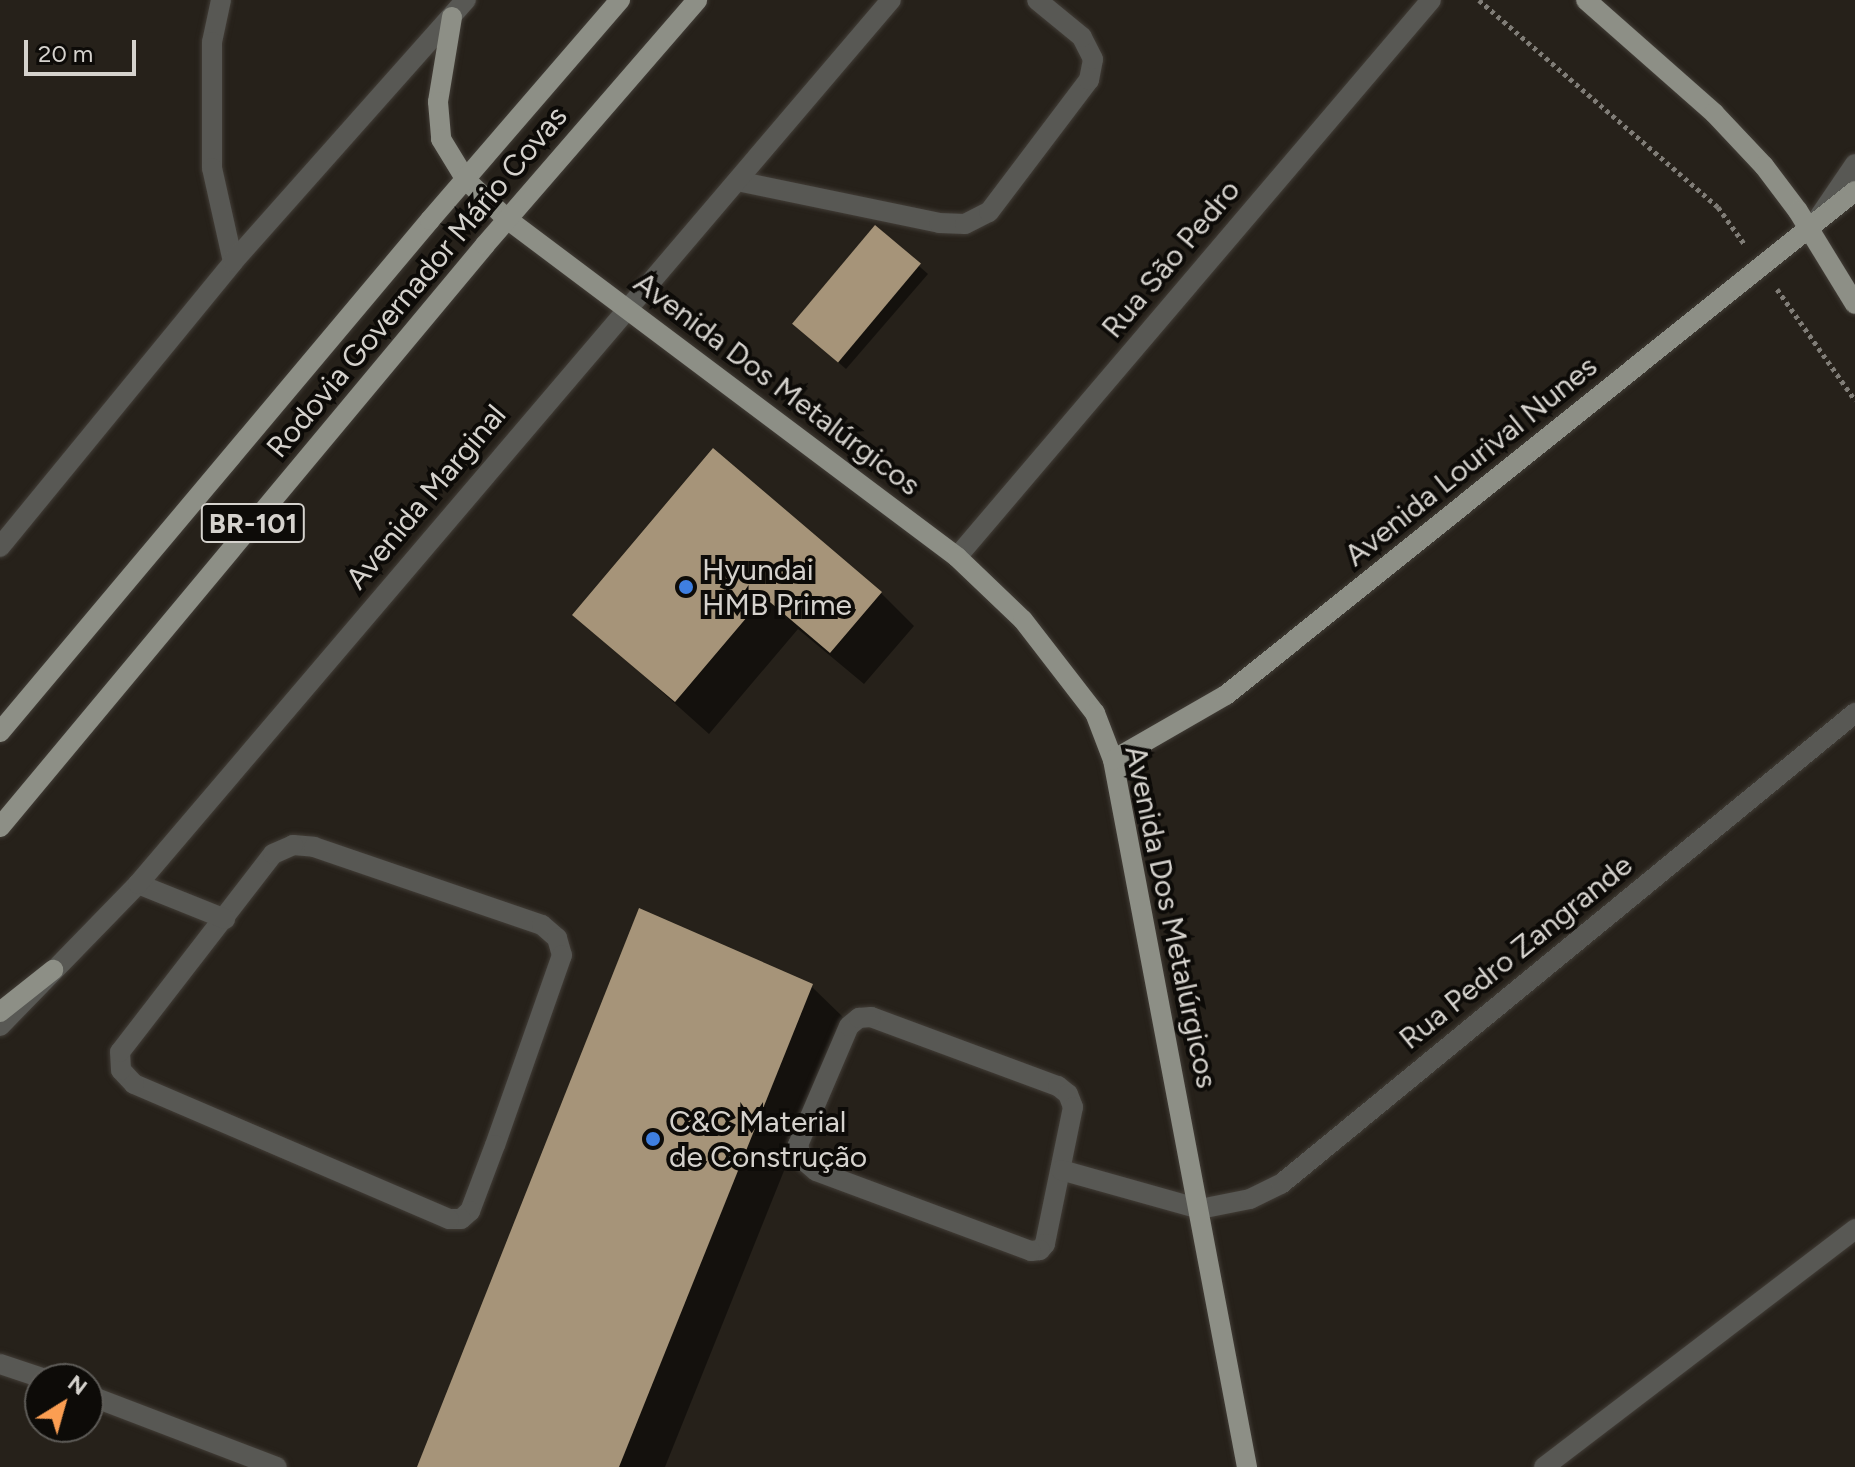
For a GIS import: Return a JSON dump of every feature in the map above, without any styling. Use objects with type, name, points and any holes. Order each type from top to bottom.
[{"type":"main road","name":"Rodovia Governador Mário Covas","points":[[0,732],[620,0]]},
{"type":"main road","name":"Rodovia Governador Mário Covas","points":[[0,827],[507,219],[697,0]]},
{"type":"main road","points":[[1586,0],[1714,113],[1764,166],[1810,230],[1855,304]]},
{"type":"main road","name":"Avenida Dos Metalúrgicos","points":[[452,17],[438,102],[441,139],[466,180],[507,219],[957,557],[1023,620],[1095,713],[1113,760],[1247,1467]]},
{"type":"main road","name":"Avenida Lourival Nunes","points":[[1113,760],[1226,695],[1855,191]]},
{"type":"main road","points":[[0,1012],[53,970]]},
{"type":"street","points":[[221,0],[212,42],[212,168],[233,262]]},
{"type":"street","points":[[0,547],[233,262],[466,0]]},
{"type":"street","name":"Avenida Marginal","points":[[0,1026],[138,884],[891,0]]},
{"type":"street","points":[[737,181],[939,223],[965,224],[989,212],[1089,80],[1093,59],[1082,37],[1037,0]]},
{"type":"street","name":"Rua São Pedro","points":[[957,557],[1431,0]]},
{"type":"street","points":[[1810,230],[1855,164]]},
{"type":"street","name":"Rua Pedro Zangrande","points":[[1200,1209],[1250,1199],[1281,1184],[1855,713]]},
{"type":"street","points":[[293,845],[314,847],[542,925],[557,938],[562,955],[470,1211],[461,1219],[449,1219],[134,1084],[121,1070],[120,1052],[225,919],[273,854],[293,845]]},
{"type":"street","points":[[138,884],[225,919]]},
{"type":"street","points":[[871,1017],[1058,1086],[1068,1094],[1073,1107],[1061,1170],[1045,1244],[1040,1250],[1031,1251],[816,1171],[802,1159],[798,1145],[849,1026],[859,1018],[871,1017]]},
{"type":"street","points":[[1061,1170],[1200,1209]]},
{"type":"street","points":[[1544,1467],[1855,1229]]},
{"type":"street","points":[[0,1364],[24,1372]]},
{"type":"street","points":[[104,1401],[277,1467]]},
{"type":"path","points":[[1479,0],[1718,207],[1855,400]]},
{"type":"building","points":[[875,225],[921,264],[838,362],[792,324]]},
{"type":"building","points":[[713,448],[882,592],[830,653],[764,597],[675,702],[572,615]]},
{"type":"building","points":[[639,908],[813,984],[619,1467],[417,1467]]},
{"type":"place","name":"Hyundai HMB Prime","points":[[686,587]]},
{"type":"place","name":"C&C Material de Construção","points":[[653,1139]]}]
